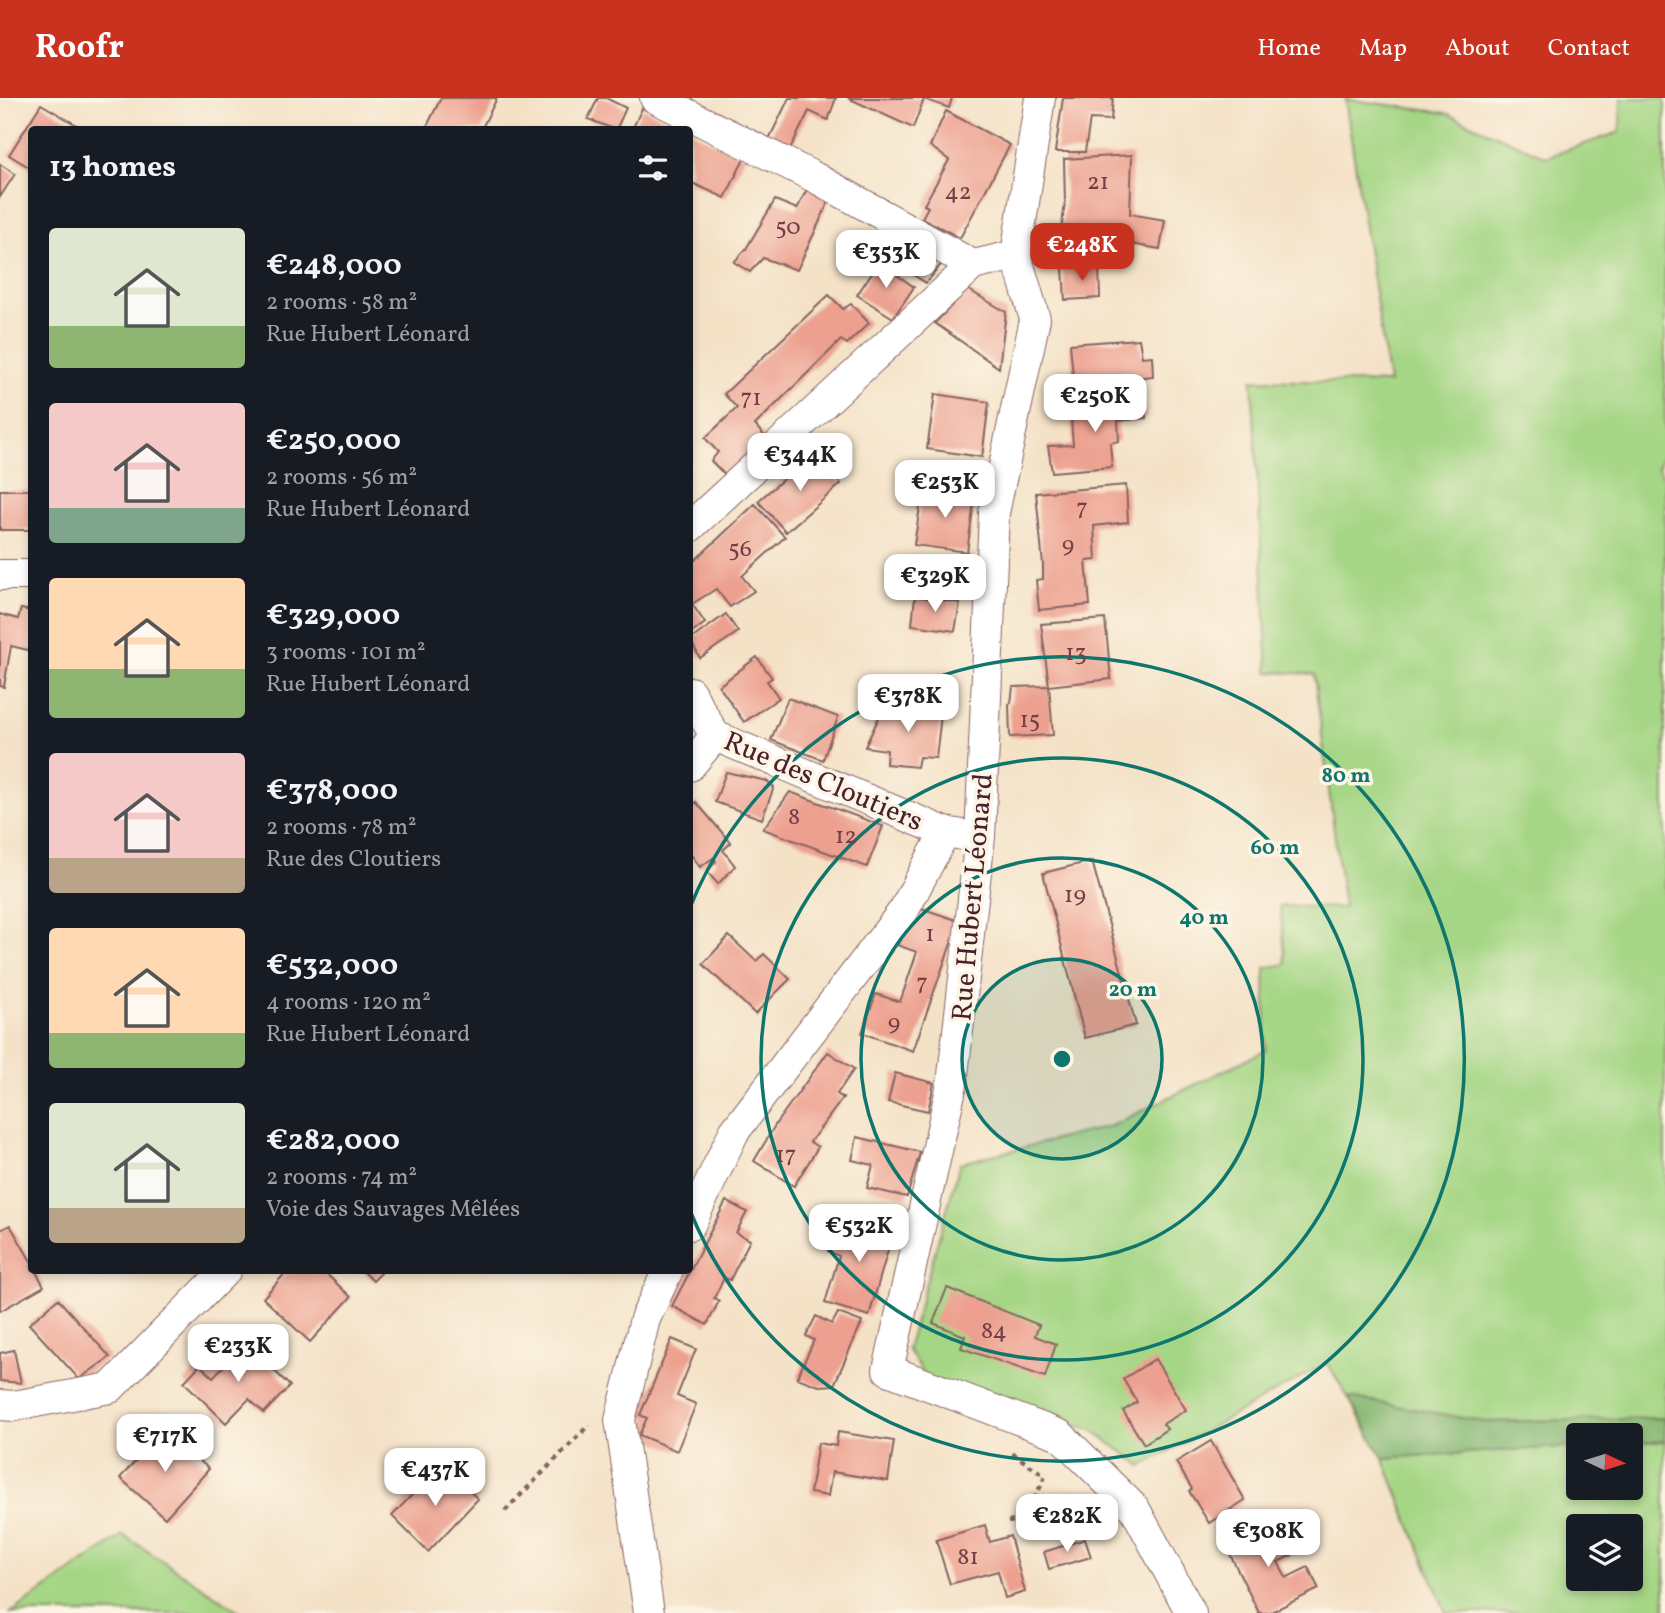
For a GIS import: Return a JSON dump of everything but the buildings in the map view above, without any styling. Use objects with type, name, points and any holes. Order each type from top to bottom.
[{"type":"street","points":[[656,98],[814,177],[973,265]]},
{"type":"street","points":[[693,524],[973,265],[1016,255],[1040,98]]},
{"type":"street","name":"Rue Hubert Léonard","points":[[1016,255],[1035,319],[995,513],[980,837],[952,1084],[899,1332],[888,1370],[1060,1435],[1135,1509],[1191,1613]]},
{"type":"street","points":[[0,575],[28,575]]},
{"type":"street","name":"Rue des Cloutiers","points":[[693,697],[715,736],[945,832],[980,837]]},
{"type":"street","points":[[693,762],[715,736]]},
{"type":"street","points":[[693,1219],[734,1132],[904,910],[945,832]]},
{"type":"street","points":[[0,1405],[15,1406],[110,1388],[222,1274]]},
{"type":"street","points":[[649,1613],[620,1420],[645,1319],[666,1274]]},
{"type":"path","points":[[505,1511],[588,1425],[624,1400]]},
{"type":"path","points":[[1005,1448],[1045,1476],[1026,1519],[1009,1522]]},
{"type":"green space","points":[[1621,98],[1665,98],[1665,449],[1658,468],[1665,481],[1665,1418],[1484,1422],[1348,1397],[1327,1363],[1142,1466],[1092,1430],[931,1384],[907,1349],[960,1163],[1111,1126],[1266,1050],[1265,968],[1286,964],[1280,906],[1344,908],[1314,674],[1268,672],[1252,380],[1389,383],[1345,99],[1446,113],[1546,157],[1620,132]]},
{"type":"green space","points":[[1348,1397],[1484,1422],[1665,1418],[1665,1441],[1643,1442],[1643,1423],[1566,1423],[1566,1447],[1383,1458]]},
{"type":"green space","points":[[1665,1441],[1665,1613],[1446,1613],[1383,1458],[1566,1447],[1566,1500],[1643,1500],[1643,1442]]},
{"type":"green space","points":[[123,1535],[242,1613],[11,1613]]}]
